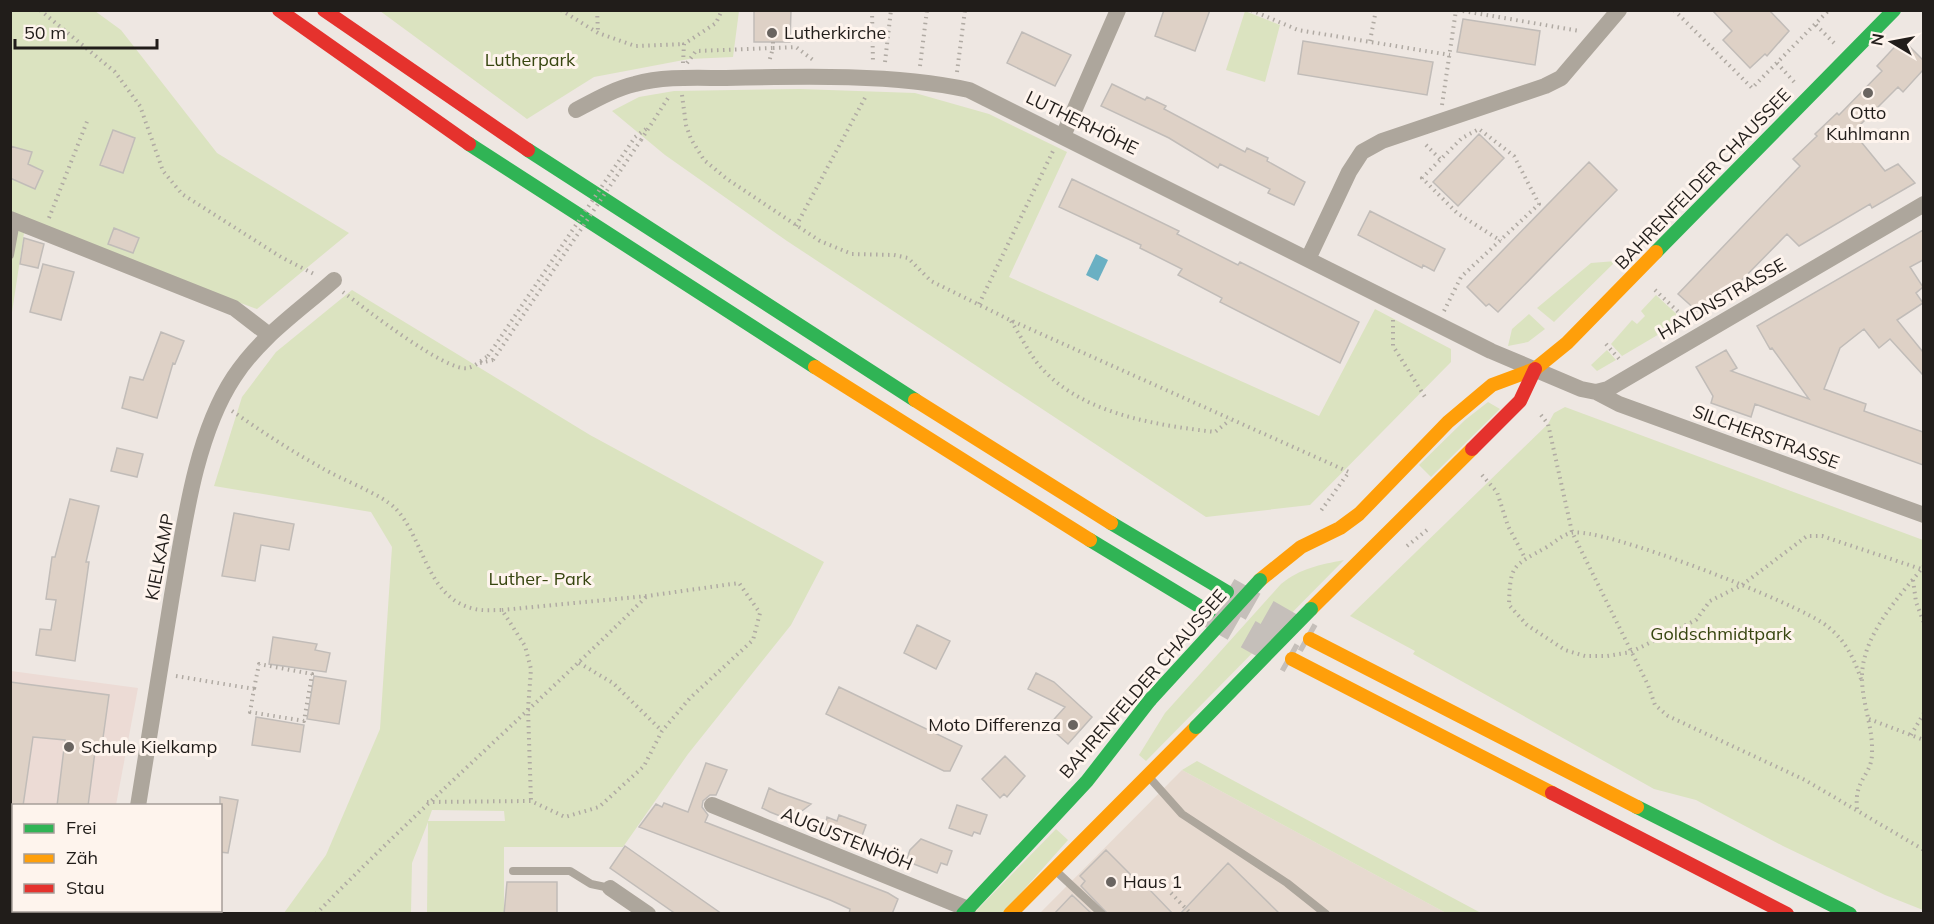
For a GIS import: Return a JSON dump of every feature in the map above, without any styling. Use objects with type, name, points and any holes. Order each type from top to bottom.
[{"type":"main road","points":[[279,10],[391,92],[570,210],[1095,545],[1209,612]]},
{"type":"main road","points":[[324,10],[456,104],[619,212],[1102,518],[1227,592]]},
{"type":"main road","name":"BAHRENFELDER CHAUSSEE","points":[[966,911],[1087,780],[1150,700],[1260,579],[1301,547],[1340,528],[1359,514],[1448,422],[1492,385],[1535,369],[1568,343],[1894,10]]},
{"type":"main road","name":"BAHRENFELDER CHAUSSEE","points":[[1010,914],[1520,401],[1535,369]]},
{"type":"main road","points":[[1310,639],[1850,914]]},
{"type":"main road","points":[[1292,659],[1787,914]]},
{"type":"street","points":[[1063,136],[1118,10]]},
{"type":"street","points":[[1308,259],[1348,172],[1362,152],[1382,141],[1438,124],[1545,86],[1561,78],[1619,10]]},
{"type":"street","name":"LUTHERHÖHE","points":[[576,110],[595,99],[635,84],[681,79],[918,81],[969,90],[1438,322],[1491,351],[1535,369]]},
{"type":"street","name":"HAYDNSTRASSE","points":[[1596,392],[1608,389],[1923,204]]},
{"type":"street","points":[[13,220],[234,308],[268,334]]},
{"type":"street","name":"KIELKAMP","points":[[138,804],[181,543],[202,453],[232,379],[268,334],[333,281]]},
{"type":"street","points":[[1535,369],[1581,389],[1596,392]]},
{"type":"street","name":"SILCHERSTRASSE","points":[[1596,392],[1618,404],[1923,515]]},
{"type":"street","name":"AUGUSTENHÖH","points":[[712,805],[966,911]]},
{"type":"street","points":[[610,888],[648,914]]},
{"type":"lane","points":[[10,255],[13,220]]},
{"type":"lane","points":[[1147,775],[1182,814],[1287,883],[1326,914]]},
{"type":"lane","points":[[1054,869],[1102,914]]},
{"type":"lane","points":[[513,871],[570,871],[591,884],[610,888]]},
{"type":"path","points":[[40,10],[115,72],[140,106],[163,171],[182,194],[281,257],[333,281],[431,356],[453,367],[468,368],[488,357],[635,136],[646,128]]},
{"type":"path","points":[[561,10],[564,15],[598,33],[634,46],[684,44],[716,23],[722,10]]},
{"type":"path","points":[[597,10],[598,33]]},
{"type":"path","points":[[872,10],[878,80]]},
{"type":"path","points":[[796,226],[878,80],[891,10]]},
{"type":"path","points":[[918,81],[927,10]]},
{"type":"path","points":[[955,87],[964,10]]},
{"type":"path","points":[[1251,10],[1299,30],[1450,55]]},
{"type":"path","points":[[1370,41],[1376,10]]},
{"type":"path","points":[[1438,124],[1457,10],[1598,34]]},
{"type":"path","points":[[1674,10],[1752,88],[1829,10]]},
{"type":"path","points":[[1816,25],[1834,44]]},
{"type":"path","points":[[771,55],[773,42]]},
{"type":"path","points":[[684,44],[681,79],[686,125],[698,152],[727,179],[796,226],[840,250],[908,258],[917,270],[931,281],[1010,320],[1195,401],[1230,420],[1348,472]]},
{"type":"path","points":[[722,50],[796,47],[822,66]]},
{"type":"path","points":[[1778,63],[1796,84]]},
{"type":"path","points":[[474,365],[493,360],[641,140],[646,128],[681,79]]},
{"type":"path","points":[[51,236],[88,119]]},
{"type":"path","points":[[1438,322],[1461,277],[1501,241],[1539,204],[1514,156],[1479,129],[1462,138],[1422,178],[1457,213],[1501,241]]},
{"type":"path","points":[[979,304],[1049,158],[1063,136]]},
{"type":"path","points":[[1655,290],[1688,321]]},
{"type":"path","points":[[1392,300],[1393,346],[1425,397]]},
{"type":"path","points":[[1010,320],[1046,371],[1094,404],[1152,423],[1203,431],[1215,432],[1230,420]]},
{"type":"path","points":[[1606,344],[1621,361]]},
{"type":"path","points":[[232,411],[321,468],[393,506],[407,522],[428,569],[441,588],[459,604],[475,609],[502,610],[647,596],[739,583],[760,613],[753,640],[690,698],[662,731],[644,766],[599,807],[565,817],[531,801],[427,802]]},
{"type":"path","points":[[1541,415],[1548,424],[1572,532],[1655,705],[1668,716],[1805,780],[1923,850]]},
{"type":"path","points":[[1482,475],[1497,492],[1508,526],[1525,558]]},
{"type":"path","points":[[1857,810],[1856,795],[1859,783],[1867,771],[1872,756],[1869,719],[1862,679],[1845,645],[1826,625],[1800,608],[1742,585],[1618,542],[1572,532],[1525,558],[1512,573],[1509,605],[1527,625],[1565,650],[1585,656],[1607,656],[1631,652],[1683,628],[1696,620],[1710,601],[1742,585],[1798,541],[1814,535],[1922,567],[1871,639],[1862,679]]},
{"type":"path","points":[[1913,580],[1916,602],[1923,623]]},
{"type":"path","points":[[316,914],[427,802],[579,663],[647,596]]},
{"type":"path","points":[[502,610],[525,646],[531,669],[528,709],[531,801]]},
{"type":"path","points":[[579,663],[613,683],[662,731]]},
{"type":"path","points":[[259,664],[312,674],[304,721],[250,712],[254,689],[259,664]]},
{"type":"path","points":[[175,675],[254,689]]},
{"type":"path","points":[[1911,735],[1923,713]]},
{"type":"path","points":[[1869,719],[1923,740]]},
{"type":"path","points":[[1171,893],[1191,914]]},
{"type":"shaded area","name":"Schule Kielkamp","points":[[11,671],[138,688],[116,804],[12,804],[12,912],[96,913],[11,914]]},
{"type":"shaded area","points":[[1182,770],[1446,913],[1039,914]]},
{"type":"green space","name":"Lutherpark","points":[[739,10],[733,57],[689,59],[594,77],[527,119],[380,11]]},
{"type":"green space","points":[[10,11],[95,11],[121,30],[217,153],[349,233],[257,309],[184,282],[24,233],[11,319]]},
{"type":"green space","points":[[1245,11],[1280,25],[1265,82],[1226,70]]},
{"type":"green space","points":[[800,89],[915,93],[989,114],[1067,152],[1009,277],[1319,416],[1375,309],[1451,349],[1451,362],[1310,505],[1206,517],[787,241],[665,155],[612,111],[639,97],[674,91]]},
{"type":"green space","points":[[1616,261],[1554,322],[1537,308],[1591,263]]},
{"type":"green space","name":"Luther- Park","points":[[352,290],[590,435],[824,562],[791,625],[688,754],[623,847],[504,847],[504,913],[427,913],[428,822],[412,863],[411,913],[284,913],[326,855],[380,729],[392,547],[371,512],[214,486],[242,397],[276,352]],"holes":[[[432,810],[504,811],[505,821],[428,821]]]},
{"type":"green space","points":[[1656,295],[1683,320],[1622,356],[1611,344],[1632,320],[1637,324],[1645,316],[1641,311]]},
{"type":"green space","points":[[1529,314],[1545,329],[1528,342],[1508,346],[1512,329]]},
{"type":"green space","points":[[1607,350],[1616,360],[1597,371],[1591,365]]},
{"type":"green space","points":[[1488,402],[1500,409],[1431,477],[1419,465],[1465,420]]},
{"type":"green space","name":"Goldschmidtpark","points":[[1565,407],[1923,540],[1923,910],[1885,895],[1783,846],[1696,800],[1654,789],[1413,654],[1415,651],[1350,616],[1548,424],[1554,413]]},
{"type":"green space","points":[[1344,560],[1146,761],[1139,755],[1165,713],[1281,584],[1303,571]]},
{"type":"green space","points":[[1197,761],[1481,913],[1446,913],[1182,770]]},
{"type":"green space","points":[[1056,829],[1068,840],[1003,913],[973,914]]},
{"type":"water","points":[[1096,254],[1108,260],[1098,281],[1086,275]]},
{"type":"building","name":"Lutherkirche","points":[[754,10],[791,10],[790,42],[754,42]]},
{"type":"building","points":[[1164,10],[1210,10],[1195,51],[1155,36]]},
{"type":"building","points":[[1712,10],[1769,10],[1789,31],[1767,56],[1765,54],[1750,68],[1723,40],[1732,31]]},
{"type":"building","points":[[1463,19],[1540,31],[1535,65],[1457,52]]},
{"type":"building","points":[[1022,32],[1071,55],[1055,86],[1007,63]]},
{"type":"building","points":[[1902,39],[1923,60],[1923,70],[1903,92],[1898,87],[1853,132],[1885,171],[1898,164],[1915,183],[1872,208],[1870,204],[1799,246],[1787,234],[1737,285],[1697,311],[1678,294],[1800,166],[1793,159],[1817,136],[1815,134],[1837,113],[1839,115],[1882,71],[1877,66]]},
{"type":"building","points":[[1303,41],[1433,62],[1427,95],[1298,74]]},
{"type":"building","points":[[1112,84],[1145,100],[1147,97],[1166,106],[1164,109],[1245,152],[1247,148],[1268,158],[1267,161],[1305,182],[1294,205],[1268,193],[1270,189],[1220,164],[1218,168],[1169,138],[1101,106]]},
{"type":"building","points":[[113,130],[135,138],[123,173],[100,165]]},
{"type":"building","points":[[1479,134],[1504,158],[1458,206],[1433,182]]},
{"type":"building","points":[[10,146],[32,152],[28,164],[43,171],[35,189],[10,178]]},
{"type":"building","points":[[1589,162],[1617,190],[1498,312],[1489,304],[1486,306],[1467,287]]},
{"type":"building","points":[[1072,179],[1179,231],[1177,234],[1238,265],[1240,262],[1359,322],[1340,363],[1220,302],[1222,298],[1178,275],[1182,269],[1140,248],[1141,245],[1059,207]]},
{"type":"building","points":[[1370,211],[1445,249],[1434,271],[1423,265],[1422,268],[1358,235]]},
{"type":"building","points":[[114,228],[139,238],[133,253],[108,244]]},
{"type":"building","points":[[1923,230],[1923,260],[1910,267],[1923,287],[1916,293],[1923,303],[1897,320],[1923,352],[1923,375],[1890,339],[1879,348],[1864,329],[1840,348],[1824,389],[1866,404],[1864,411],[1923,432],[1923,465],[1755,404],[1751,417],[1711,403],[1713,396],[1696,367],[1726,350],[1737,368],[1731,371],[1809,399],[1772,348],[1770,349],[1757,326]]},
{"type":"building","points":[[24,238],[44,244],[38,268],[20,264]]},
{"type":"building","points":[[43,264],[74,272],[61,320],[30,312]]},
{"type":"building","points":[[161,332],[184,341],[175,364],[173,363],[157,418],[122,408],[130,377],[143,380]]},
{"type":"building","points":[[117,448],[143,454],[137,477],[111,471]]},
{"type":"building","points":[[70,499],[99,506],[86,562],[89,562],[75,661],[36,655],[40,629],[51,630],[56,600],[46,599],[52,557],[55,557]]},
{"type":"building","points":[[234,513],[294,524],[289,550],[261,545],[255,581],[222,576]]},
{"type":"building","points":[[917,625],[950,641],[936,669],[904,653]]},
{"type":"building","points":[[273,637],[317,644],[315,650],[330,653],[326,672],[269,664]]},
{"type":"building","points":[[1036,673],[1054,682],[1092,717],[1068,744],[1048,726],[1065,707],[1028,689]]},
{"type":"building","points":[[314,676],[346,681],[339,724],[307,719]]},
{"type":"building","points":[[10,682],[109,695],[102,745],[96,744],[88,804],[57,804],[65,740],[33,737],[23,804],[12,804],[12,830],[10,830]]},
{"type":"building","points":[[839,687],[962,746],[950,771],[944,771],[826,714]]},
{"type":"building","points":[[256,717],[304,725],[300,752],[252,745]]},
{"type":"building","points":[[1005,756],[1025,776],[1007,797],[1004,794],[1000,798],[982,779]]},
{"type":"building","points":[[706,763],[727,770],[716,795],[710,795],[703,801],[702,807],[708,815],[705,822],[888,893],[898,899],[892,914],[849,914],[850,909],[830,900],[639,827],[656,804],[662,807],[664,803],[688,812]]},
{"type":"building","points":[[769,788],[811,804],[790,820],[762,808]]},
{"type":"building","points":[[220,797],[238,800],[228,853],[222,852],[222,804],[220,804]]},
{"type":"building","points":[[957,805],[987,815],[980,834],[974,832],[972,836],[949,828]]},
{"type":"building","points":[[839,815],[866,825],[858,847],[824,832],[827,817],[837,821]]},
{"type":"building","points":[[921,839],[952,851],[947,865],[941,863],[937,873],[906,861],[910,850]]},
{"type":"building","points":[[625,846],[722,914],[676,914],[610,868]]},
{"type":"building","name":"Haus 1","points":[[1106,850],[1173,914],[1108,914],[1081,886],[1085,881],[1080,876]]},
{"type":"building","points":[[1228,863],[1280,914],[1180,914]]},
{"type":"building","points":[[507,882],[557,882],[557,914],[504,914]]},
{"type":"building","points":[[1072,895],[1092,914],[1054,914]]},
{"type":"tunnel","points":[[1227,592],[1310,639]]},
{"type":"tunnel","points":[[1209,612],[1292,659]]},
{"type":"traffic: fast","points":[[1656,252],[1894,10]]},
{"type":"traffic: fast","points":[[469,144],[815,367]]},
{"type":"traffic: fast","points":[[528,150],[915,400]]},
{"type":"traffic: fast","points":[[1111,523],[1227,592]]},
{"type":"traffic: fast","points":[[1090,540],[1209,612]]},
{"type":"traffic: fast","points":[[1150,700],[1260,580]]},
{"type":"traffic: fast","points":[[1196,727],[1311,609]]},
{"type":"traffic: fast","points":[[963,914],[1087,781],[1150,700]]},
{"type":"traffic: fast","points":[[1637,807],[1850,914]]},
{"type":"traffic: slow","points":[[1260,580],[1301,547],[1340,528],[1359,514],[1448,422],[1492,385],[1535,369],[1567,343],[1656,252]]},
{"type":"traffic: slow","points":[[815,367],[1090,540]]},
{"type":"traffic: slow","points":[[915,400],[1111,523]]},
{"type":"traffic: slow","points":[[1311,609],[1472,449]]},
{"type":"traffic: slow","points":[[1310,639],[1637,807]]},
{"type":"traffic: slow","points":[[1292,659],[1552,793]]},
{"type":"traffic: slow","points":[[1010,914],[1196,727]]},
{"type":"traffic: jam","points":[[279,10],[469,144]]},
{"type":"traffic: jam","points":[[324,10],[528,150]]},
{"type":"traffic: jam","points":[[1472,449],[1520,401],[1535,369]]},
{"type":"traffic: jam","points":[[1552,793],[1787,914]]},
{"type":"place","name":"Lutherkirche","points":[[772,33]]},
{"type":"place","name":"Otto Kuhlmann","points":[[1868,93]]},
{"type":"place","name":"Moto Differenza","points":[[1073,725]]},
{"type":"place","name":"Schule Kielkamp","points":[[69,747]]},
{"type":"place","name":"Haus 1","points":[[1111,882]]}]
